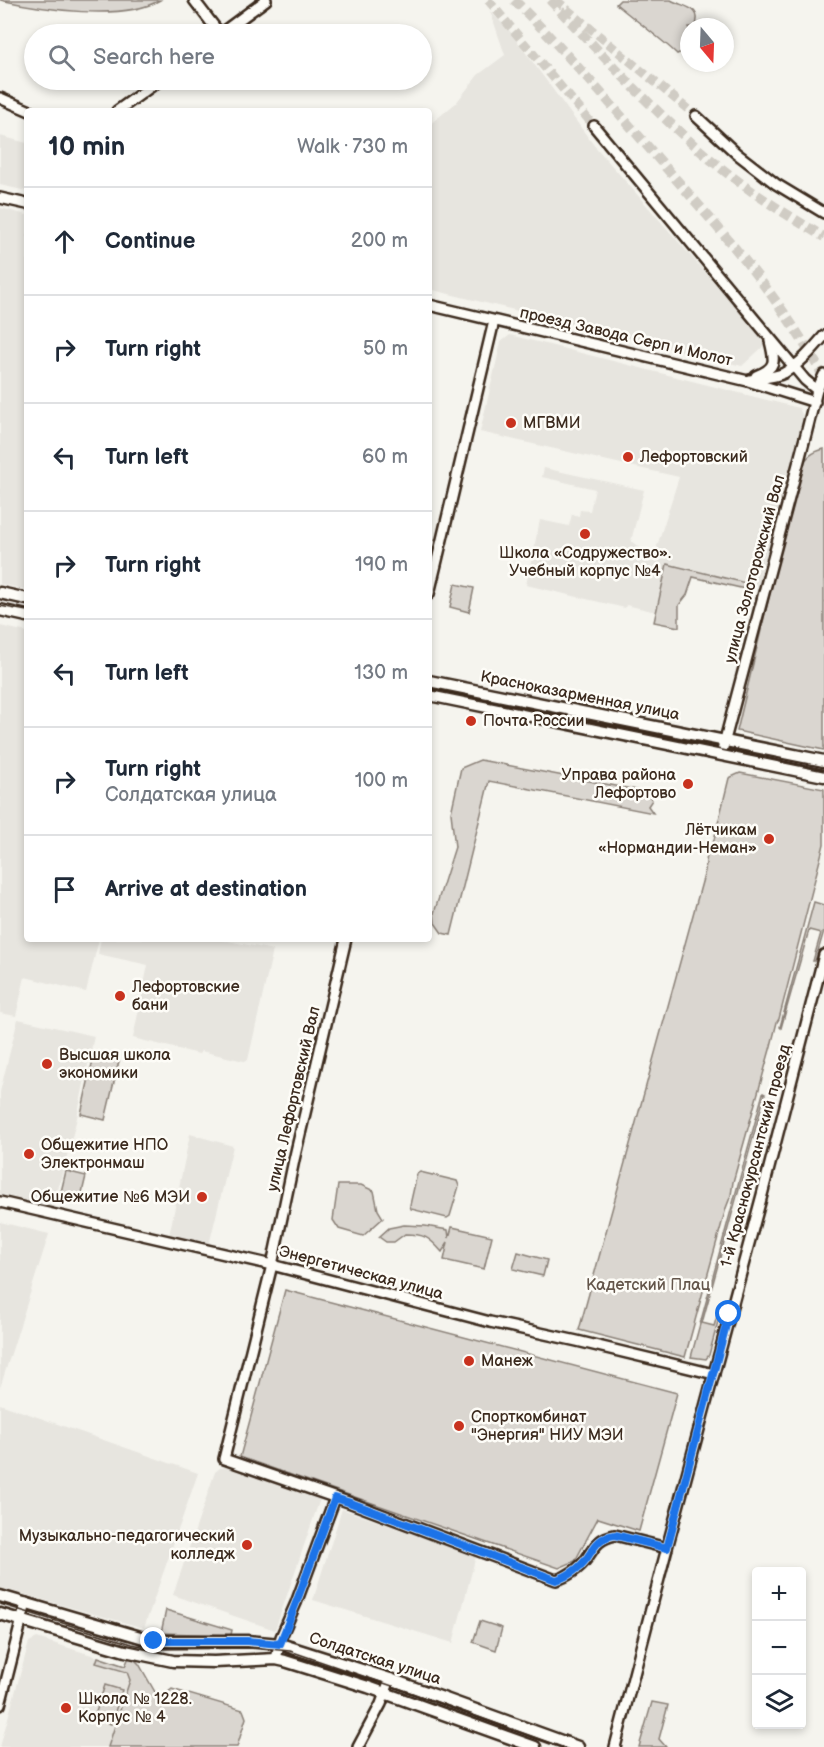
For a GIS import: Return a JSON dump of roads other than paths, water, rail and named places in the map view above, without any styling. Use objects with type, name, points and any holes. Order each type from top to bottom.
[{"type":"main road","points":[[0,593],[24,598]]},
{"type":"main road","points":[[0,610],[24,615]]},
{"type":"main road","name":"Красноказарменная улица","points":[[432,682],[824,761]]},
{"type":"main road","name":"Красноказарменная улица","points":[[432,696],[824,776]]},
{"type":"main road","name":"Солдатская улица","points":[[0,1596],[154,1641],[247,1641],[280,1644],[390,1679],[578,1747]]},
{"type":"main road","name":"Солдатская улица","points":[[0,1614],[125,1651],[173,1661],[276,1659],[293,1663],[385,1693],[535,1747]]},
{"type":"street","points":[[194,0],[212,24]]},
{"type":"street","points":[[234,24],[266,0]]},
{"type":"street","points":[[121,108],[146,90]]},
{"type":"street","points":[[0,98],[24,108]]},
{"type":"street","points":[[696,116],[736,153],[768,178],[824,213]]},
{"type":"street","points":[[594,126],[770,338],[817,390]]},
{"type":"street","points":[[0,198],[24,203]]},
{"type":"street","name":"проезд Завода Серп и Молот","points":[[432,306],[745,381],[814,402]]},
{"type":"street","points":[[432,581],[494,321]]},
{"type":"street","points":[[745,381],[784,373],[804,358],[824,336]]},
{"type":"street","points":[[745,381],[765,372],[772,366],[775,358],[770,338]]},
{"type":"street","name":"улица Золоторожский Вал","points":[[722,755],[817,390],[824,375]]},
{"type":"street","name":"улица Лефортовский Вал","points":[[335,1498],[224,1459],[272,1265],[345,942]]},
{"type":"street","name":"1-й Краснокурсантский проезд","points":[[615,1747],[824,955]]},
{"type":"street","name":"Энергетическая улица","points":[[0,1202],[272,1265],[490,1323],[714,1374]]},
{"type":"street","points":[[276,1659],[335,1498],[556,1580],[565,1578],[586,1560],[592,1547],[607,1536],[615,1535],[667,1548]]},
{"type":"street","points":[[0,1705],[26,1603]]},
{"type":"street","points":[[358,1747],[381,1704],[390,1679]]},
{"type":"tunnel","points":[[488,0],[594,126]]},
{"type":"tunnel","points":[[514,0],[593,84],[732,244],[772,295],[824,378]]},
{"type":"tunnel","points":[[550,0],[633,87],[698,149],[746,187],[824,237]]},
{"type":"tunnel","points":[[556,0],[696,116]]},
{"type":"tram line","points":[[0,606],[24,610]]},
{"type":"tram line","points":[[432,691],[824,771]]},
{"type":"tram line","points":[[0,1604],[132,1644],[156,1649],[259,1648],[290,1651],[562,1747]]},
{"type":"place","name":"МГВМИ","points":[[511,423]]},
{"type":"place","name":"Лефортовский","points":[[628,457]]},
{"type":"place","name":"Школа «Содружество». Учебный корпус №4","points":[[585,534]]},
{"type":"place","name":"Почта России","points":[[471,721]]},
{"type":"place","name":"Управа района Лефортово","points":[[688,784]]},
{"type":"place","name":"Лётчикам «Нормандии-Неман»","points":[[769,839]]},
{"type":"place","name":"Лефортовские бани","points":[[120,996]]},
{"type":"place","name":"Высшая школа экономики","points":[[47,1064]]},
{"type":"place","name":"Общежитие НПО Электронмаш","points":[[29,1154]]},
{"type":"place","name":"Общежитие №6 МЭИ","points":[[202,1197]]},
{"type":"place","name":"Манеж","points":[[469,1361]]},
{"type":"place","name":"Спорткомбинат \"Энергия\" НИУ МЭИ","points":[[459,1426]]},
{"type":"place","name":"Музыкально-педагогический колледж","points":[[247,1545]]},
{"type":"place","name":"Школа № 1228. Корпус № 4","points":[[66,1708]]},
{"type":"park label","name":"Кадетский Плац","points":[[648,1285]]}]
